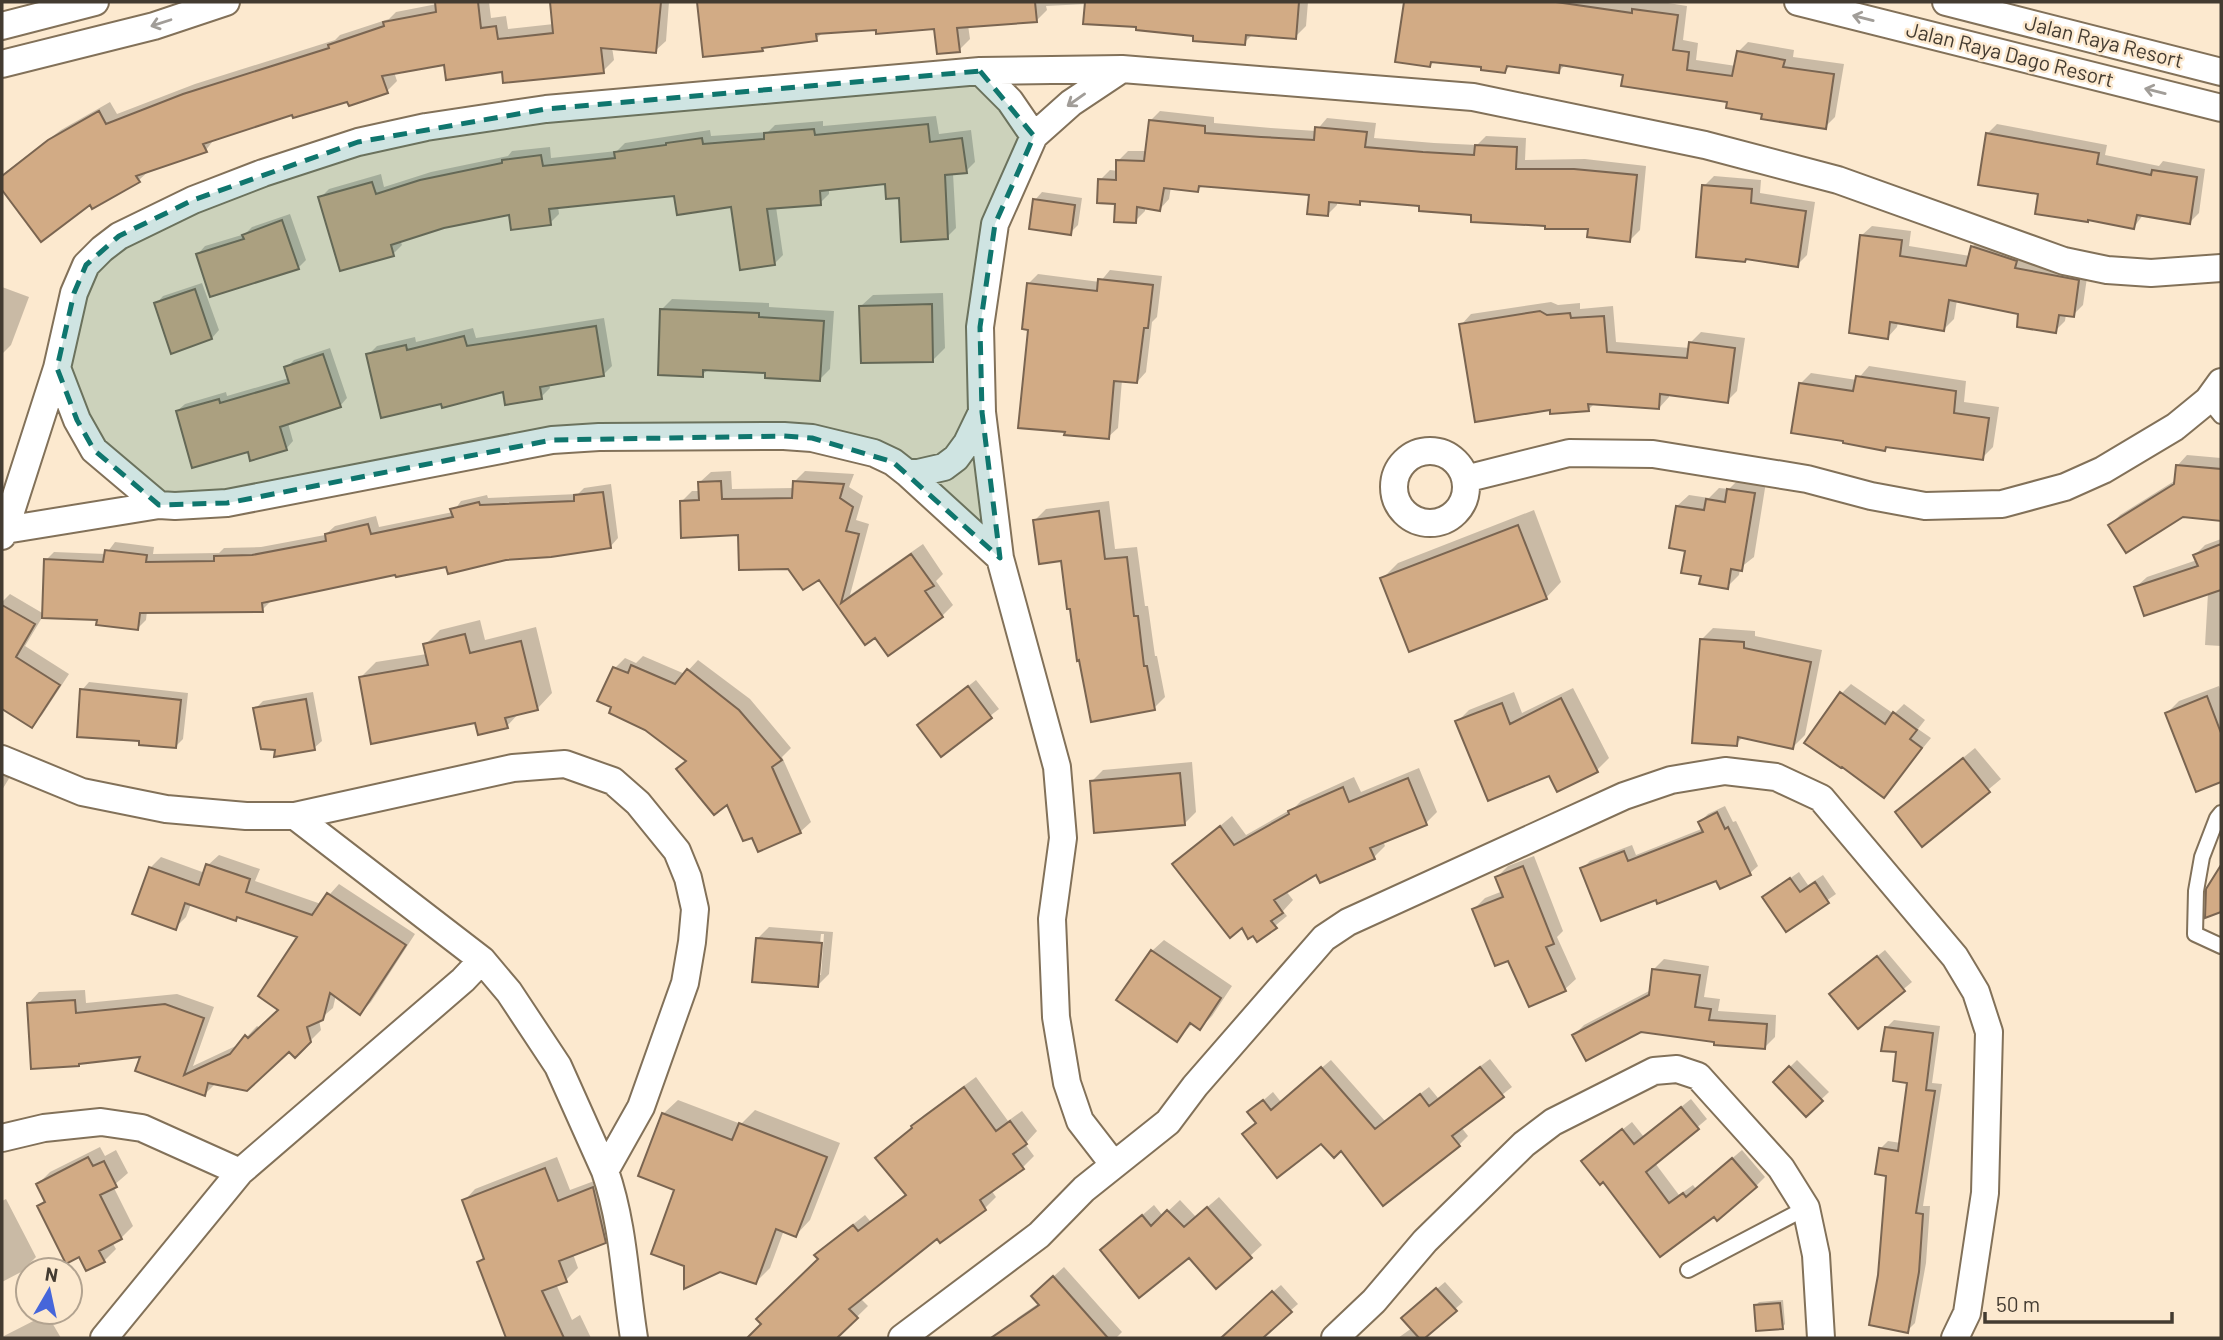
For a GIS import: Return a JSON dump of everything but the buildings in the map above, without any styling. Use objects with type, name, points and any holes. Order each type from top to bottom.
[{"type":"street","points":[[2,26],[95,2]]},
{"type":"street","points":[[2,64],[153,26],[226,2]]},
{"type":"street","name":"Jalan Raya Dago Resort","points":[[1798,2],[2217,111]]},
{"type":"street","name":"Jalan Raya Resort","points":[[1946,2],[2221,72]]},
{"type":"street","points":[[1114,1165],[1080,1121],[1067,1083],[1056,1017],[1052,919],[1063,838],[1057,767],[1000,558],[982,412],[980,327],[995,224],[1034,136],[1071,103],[1122,69]]},
{"type":"street","points":[[1000,558],[893,462],[874,453],[812,438],[784,436],[599,437],[552,440],[227,503],[159,505],[4,533],[57,368],[74,293],[86,265],[102,249],[119,236],[193,200],[263,173],[358,142],[426,127],[547,109],[980,71],[1122,69],[1473,97],[1705,145],[1838,180],[2064,261],[2107,270],[2151,273],[2221,268]]},
{"type":"street","points":[[980,71],[1010,101],[1034,136]]},
{"type":"street","points":[[57,368],[77,420],[94,450],[159,505]]},
{"type":"street","points":[[1465,479],[1569,453],[1653,454],[1807,479],[1871,496],[1925,506],[2002,504],[2065,487],[2103,470],[2217,399]]},
{"type":"street","points":[[907,473],[944,467],[956,458],[967,443],[982,412]]},
{"type":"street","points":[[2,759],[94,795],[166,808],[246,816],[295,816],[513,768],[565,764],[613,781],[638,803],[677,851],[688,878],[695,909],[685,983],[641,1107],[605,1171]]},
{"type":"street","points":[[902,1338],[1039,1234],[1084,1189],[1168,1122],[1195,1086],[1324,938],[1348,922],[1624,796],[1671,779],[1725,771],[1776,777],[1821,798],[1955,957],[1976,992],[1989,1032],[1985,1193],[1968,1313],[1955,1338]]},
{"type":"street","points":[[295,816],[482,960],[509,992],[558,1066],[616,1201],[634,1338]]},
{"type":"street","points":[[104,1338],[240,1172],[463,980],[482,960]]},
{"type":"street","points":[[1335,1338],[1374,1301],[1425,1241],[1524,1144],[1553,1122],[1654,1071],[1677,1069],[1698,1076],[1781,1168],[1806,1208],[1816,1255],[1821,1338]]},
{"type":"street","points":[[2,1138],[44,1128],[102,1122],[142,1129],[240,1172]]},
{"type":"street","points":[[1968,1313],[1978,1338]]},
{"type":"lane","points":[[2221,813],[2202,857],[2196,891],[2195,934],[2221,946]]},
{"type":"lane","points":[[1688,1270],[1806,1208]]},
{"type":"highlighted area","points":[[980,71],[1034,136],[995,224],[980,327],[982,412],[1000,558],[893,462],[812,438],[784,436],[552,440],[227,503],[159,505],[94,450],[77,420],[57,368],[74,293],[86,265],[119,236],[193,200],[358,142],[546,109]]}]
